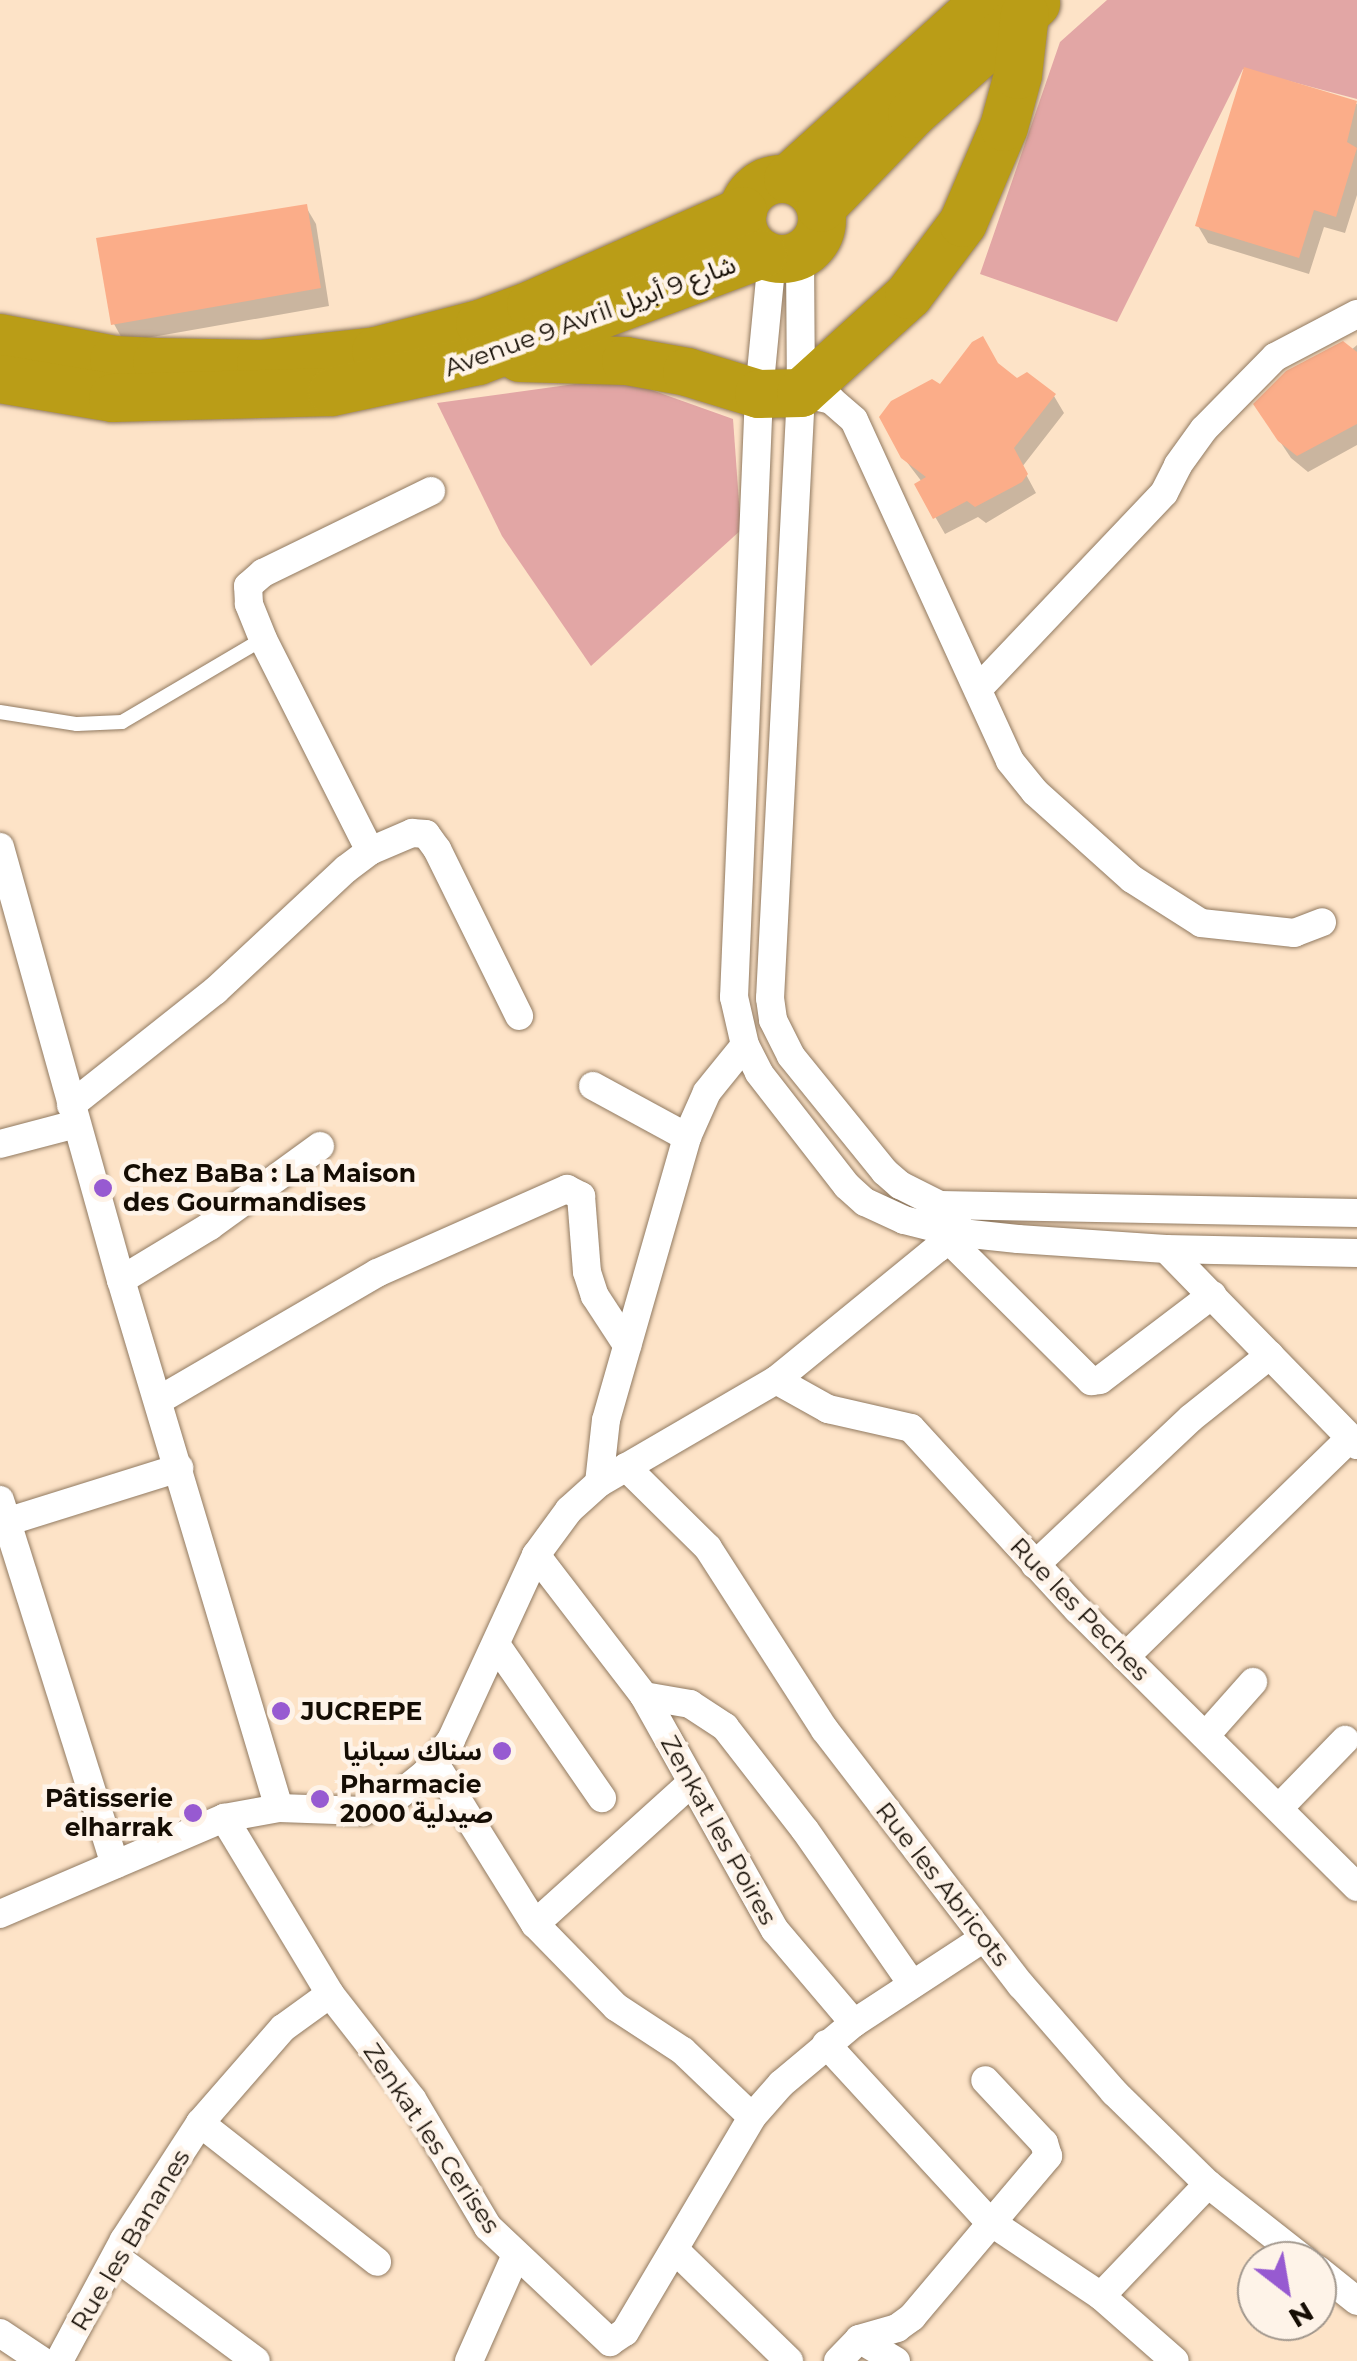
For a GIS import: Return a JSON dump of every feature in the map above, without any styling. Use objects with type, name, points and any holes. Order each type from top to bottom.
[{"type":"highway","name":"Avenue 9 Avril شارع 9 أبريل","points":[[0,338],[114,360],[262,364],[376,351],[531,306],[742,211],[759,186],[804,193],[912,114],[1017,5]]},
{"type":"highway","points":[[478,360],[561,356],[626,361],[781,393],[909,295],[963,223],[1004,127],[1018,75],[1017,5]]},
{"type":"highway","name":"Avenue 9 Avril شارع 9 أبريل","points":[[0,379],[112,398],[258,397],[332,392],[478,360],[778,255],[819,235],[804,193]]},
{"type":"highway","name":"Avenue 9 Avril شارع 9 أبريل","points":[[742,211],[748,240],[778,255]]},
{"type":"street","points":[[778,255],[781,393],[770,998],[774,1020],[792,1056],[885,1172],[954,1226],[1091,1381],[1100,1380],[1212,1294]]},
{"type":"street","points":[[778,255],[781,393],[734,997],[744,1045],[774,1098],[865,1202],[904,1220],[1166,1249],[1357,1253]]},
{"type":"street","points":[[978,689],[1164,493],[1178,465],[1204,430],[1275,357],[1357,314]]},
{"type":"street","points":[[781,393],[831,400],[854,420],[1010,760],[1035,792],[1160,900],[1214,926],[1294,933],[1322,922]]},
{"type":"street","points":[[370,852],[263,639],[247,595],[253,579],[431,491]]},
{"type":"street","points":[[0,1144],[73,1114],[370,852],[412,833],[420,832],[432,840],[518,1016]]},
{"type":"street","points":[[0,847],[11,925],[73,1114],[279,1808]]},
{"type":"street","points":[[599,1483],[600,1448],[686,1137],[706,1092],[744,1045]]},
{"type":"street","points":[[592,1086],[686,1137]]},
{"type":"street","points":[[120,1280],[210,1226],[320,1146]]},
{"type":"street","points":[[159,1400],[377,1273],[573,1189],[581,1196],[587,1272],[595,1296],[626,1345]]},
{"type":"street","points":[[0,1914],[224,1818],[279,1808],[364,1811],[400,1794],[434,1762],[463,1719],[536,1555],[569,1510],[599,1483],[776,1380],[954,1226],[1357,1213]]},
{"type":"street","points":[[1125,1657],[1354,1441],[1166,1249]]},
{"type":"street","points":[[1035,1565],[1191,1418],[1270,1354]]},
{"type":"street","name":"Rue les Peches","points":[[776,1380],[828,1409],[911,1428],[1125,1657],[1355,1881]]},
{"type":"street","name":"Rue les Abricots","points":[[626,1467],[708,1548],[825,1730],[984,1938],[1114,2092],[1208,2184],[1281,2241]]},
{"type":"street","points":[[115,1864],[2,1516],[179,1468]]},
{"type":"street","name":"Zenkat les Poires","points":[[536,1555],[644,1696],[775,1930],[854,2022]]},
{"type":"street","points":[[497,1646],[602,1798]]},
{"type":"street","points":[[1206,1735],[1253,1682]]},
{"type":"street","points":[[644,1696],[690,1704],[725,1727],[805,1830],[912,1984]]},
{"type":"street","points":[[1279,1808],[1344,1740]]},
{"type":"street","points":[[434,1762],[535,1924],[616,2007],[698,2062],[752,2117]]},
{"type":"street","points":[[535,1924],[692,1782]]},
{"type":"street","name":"Zenkat les Cerises","points":[[224,1818],[330,1994],[403,2086],[474,2208],[604,2352],[625,2332],[752,2117],[781,2084],[854,2022]]},
{"type":"street","points":[[854,2022],[984,1938]]},
{"type":"street","name":"Rue les Bananes","points":[[59,2361],[116,2257],[200,2123],[269,2042],[330,1994]]},
{"type":"street","points":[[826,2044],[989,2221],[1102,2296],[1175,2361]]},
{"type":"street","points":[[838,2361],[859,2339],[897,2328],[912,2316],[1048,2156],[1044,2143],[984,2080]]},
{"type":"street","points":[[200,2123],[377,2262]]},
{"type":"street","points":[[1102,2296],[1208,2184]]},
{"type":"street","points":[[675,2250],[788,2361]]},
{"type":"street","points":[[469,2361],[514,2256]]},
{"type":"street","points":[[116,2257],[256,2361]]},
{"type":"street","points":[[1337,2284],[1357,2300]]},
{"type":"street","points":[[0,2333],[42,2361]]},
{"type":"street","points":[[859,2339],[896,2361]]},
{"type":"lane","points":[[0,712],[77,724],[122,722],[263,639]]},
{"type":"shaded area","points":[[1107,0],[1357,0],[1357,99],[1243,69],[1117,322],[980,274],[1060,42]]},
{"type":"shaded area","points":[[618,378],[733,419],[741,530],[591,666],[502,536],[437,403]]},
{"type":"building","points":[[1244,67],[1357,101],[1347,142],[1357,148],[1336,217],[1314,210],[1299,258],[1195,226]]},
{"type":"building","points":[[307,204],[321,288],[111,325],[96,238]]},
{"type":"building","points":[[983,336],[998,363],[1017,378],[1027,372],[1056,394],[1014,448],[1028,474],[1022,482],[975,507],[967,501],[933,519],[914,484],[926,477],[901,458],[879,417],[891,401],[932,379],[940,384],[972,342]]},
{"type":"building","points":[[1343,341],[1357,352],[1357,424],[1297,456],[1278,441],[1253,404],[1286,371]]},
{"type":"place","name":"Chez BaBa : La Maison des Gourmandises","points":[[103,1188]]},
{"type":"place","name":"JUCREPE","points":[[281,1711]]},
{"type":"place","name":"سناك سبانيا","points":[[502,1751]]},
{"type":"place","name":"Pharmacie 2000 صيدلية","points":[[320,1799]]},
{"type":"place","name":"Pâtisserie elharrak","points":[[193,1813]]}]
